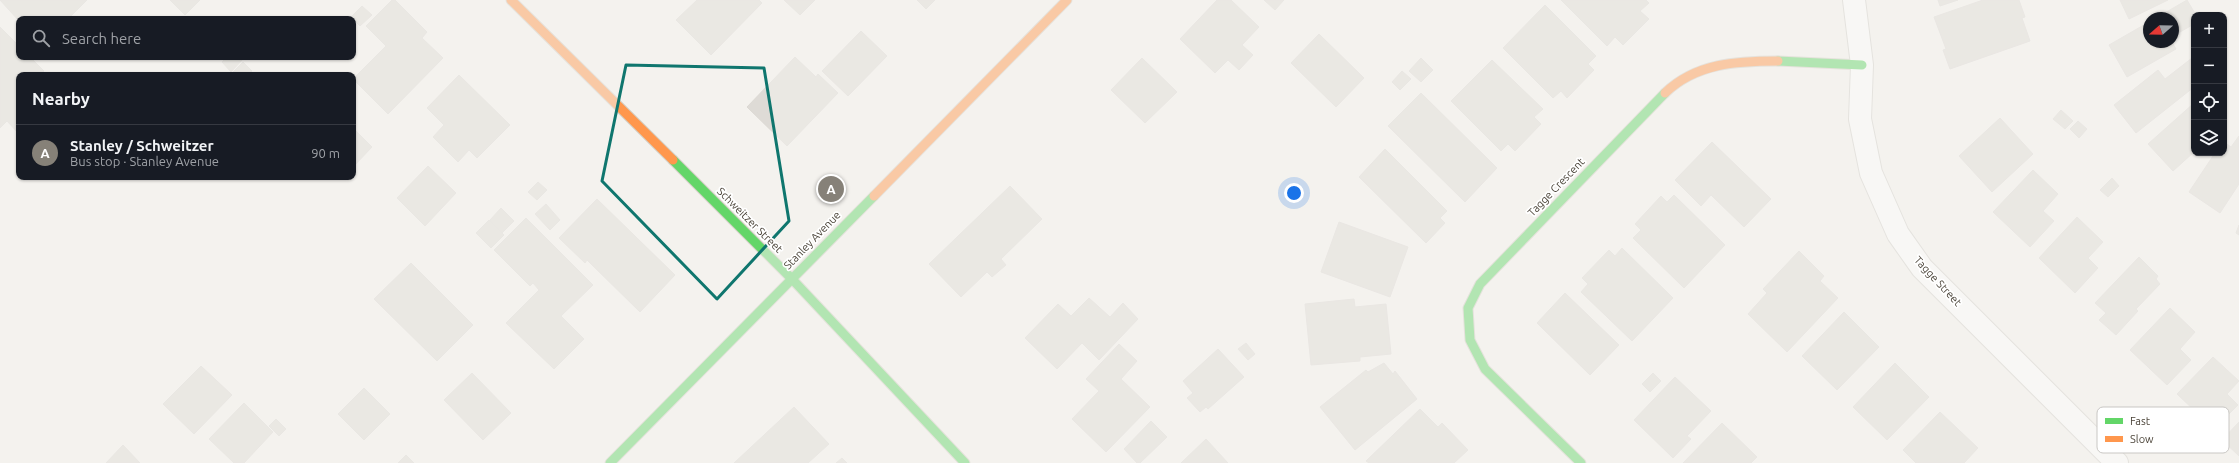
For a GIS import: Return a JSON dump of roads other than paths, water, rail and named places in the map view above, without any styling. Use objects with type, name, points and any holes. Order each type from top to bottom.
[{"type":"street","name":"Schweitzer Street","points":[[511,0],[792,279],[965,463]]},
{"type":"street","name":"Stanley Avenue","points":[[610,463],[1067,0]]},
{"type":"street","name":"Tagge Street","points":[[1854,0],[1862,65],[1860,119],[1870,166],[1898,234],[1922,268],[2097,443]]},
{"type":"street","name":"Tagge Crescent","points":[[1581,463],[1485,369],[1470,340],[1468,308],[1480,284],[1667,91],[1695,72],[1729,62],[1808,62],[1862,65]]},
{"type":"street","name":"Tagge Street","points":[[2107,453],[2117,463]]},
{"type":"place","name":"Stanley / Schweitzer","points":[[831,189]]}]
